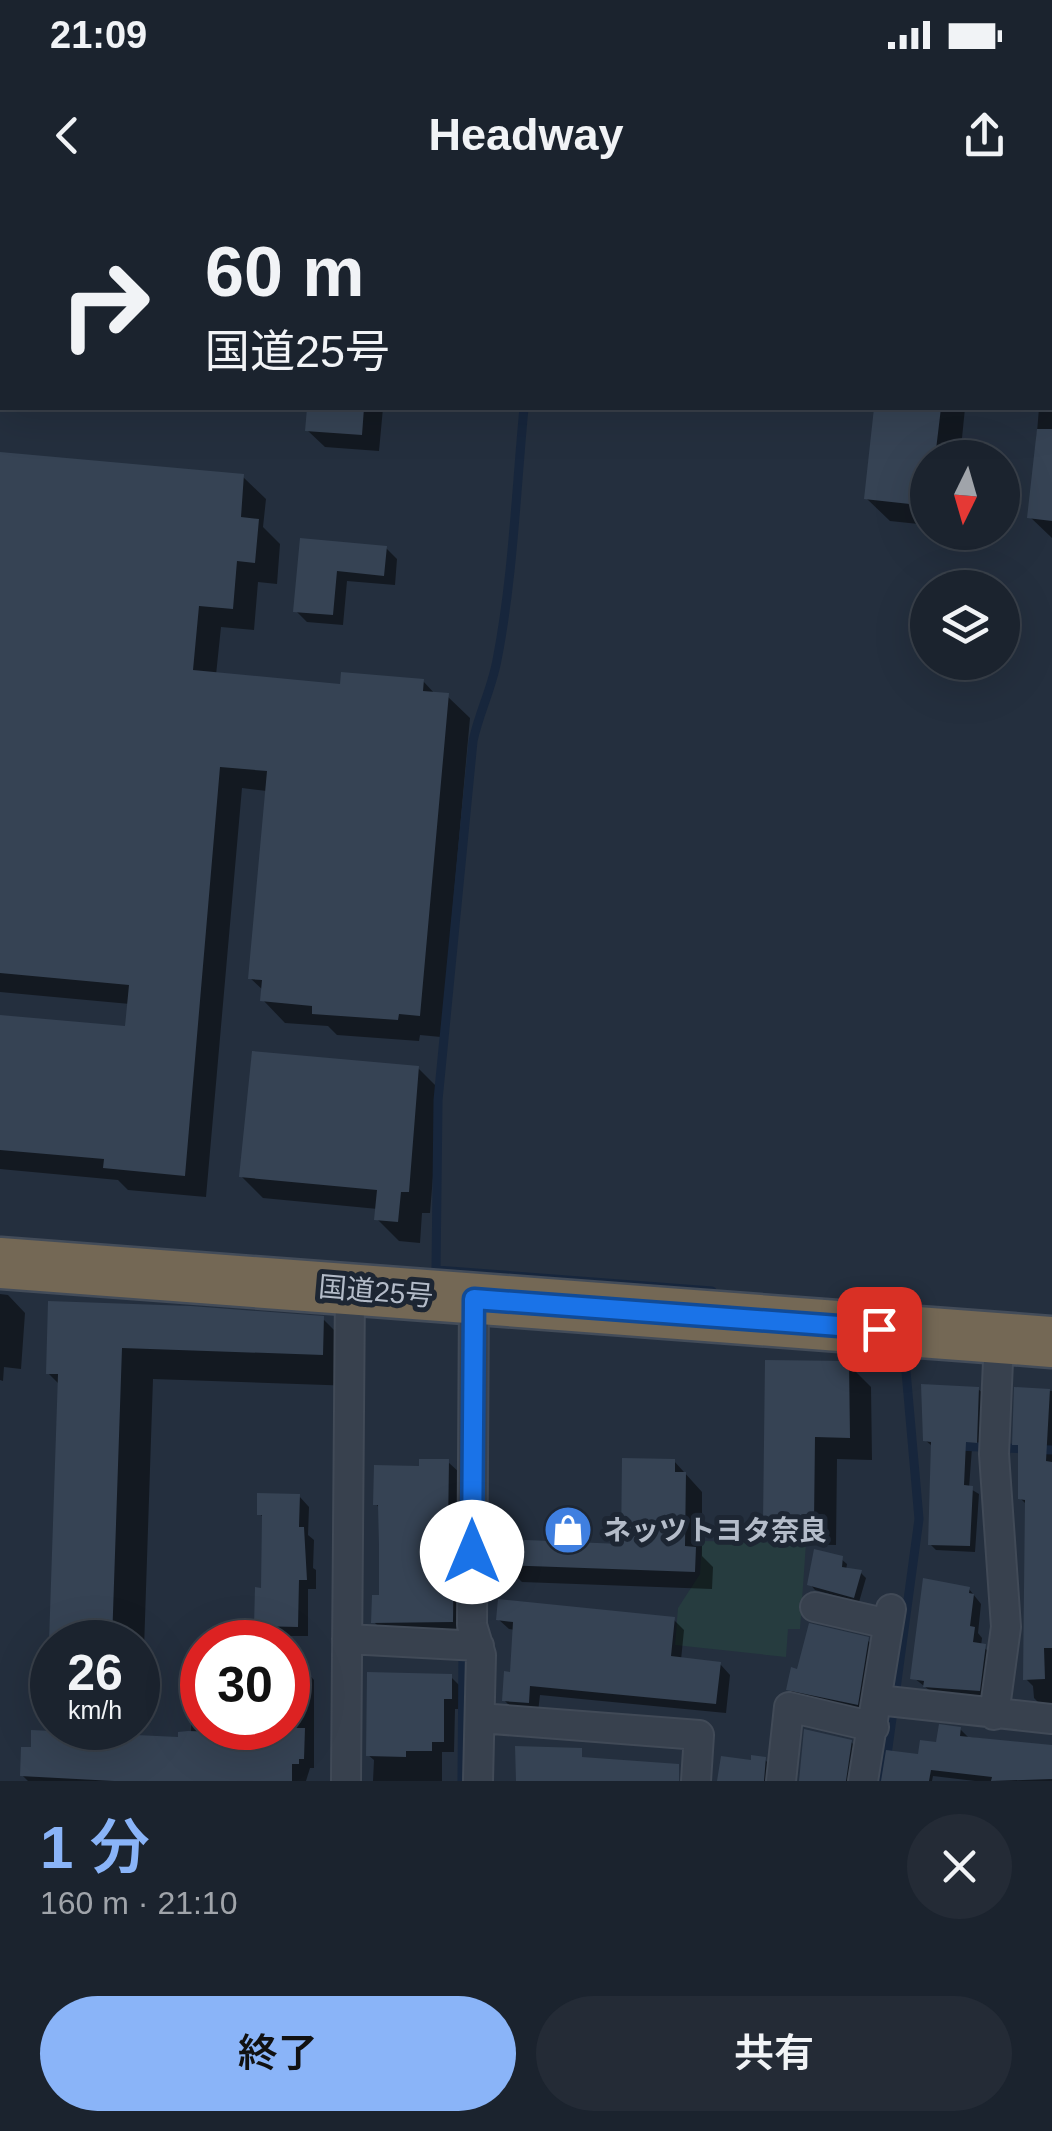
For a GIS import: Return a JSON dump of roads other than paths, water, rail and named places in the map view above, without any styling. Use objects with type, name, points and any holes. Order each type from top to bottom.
[{"type":"highway","name":"国道25号","points":[[0,1263],[1052,1342]]},
{"type":"street","points":[[346,1781],[350,1289]]},
{"type":"street","points":[[469,1645],[474,1299]]},
{"type":"street","points":[[994,1714],[1006,1627],[994,1446],[998,1338]]},
{"type":"street","points":[[814,1608],[890,1617],[886,1708],[863,1781]]},
{"type":"street","points":[[347,1639],[469,1645],[481,1655],[478,1781]]},
{"type":"street","points":[[782,1781],[788,1707],[886,1708],[1052,1719]]},
{"type":"street","points":[[480,1718],[699,1735],[696,1781]]},
{"type":"waterway","points":[[524,410],[502,629],[495,670],[473,741],[438,1100],[436,1270],[712,1291]]},
{"type":"waterway","points":[[880,1781],[887,1755],[919,1519],[905,1360]]},
{"type":"waterway","points":[[955,1446],[1052,1450]]},
{"type":"waterway","points":[[462,1781],[463,1649]]},
{"type":"place","name":"ネッツトヨタ奈良","points":[[568,1530]]}]
